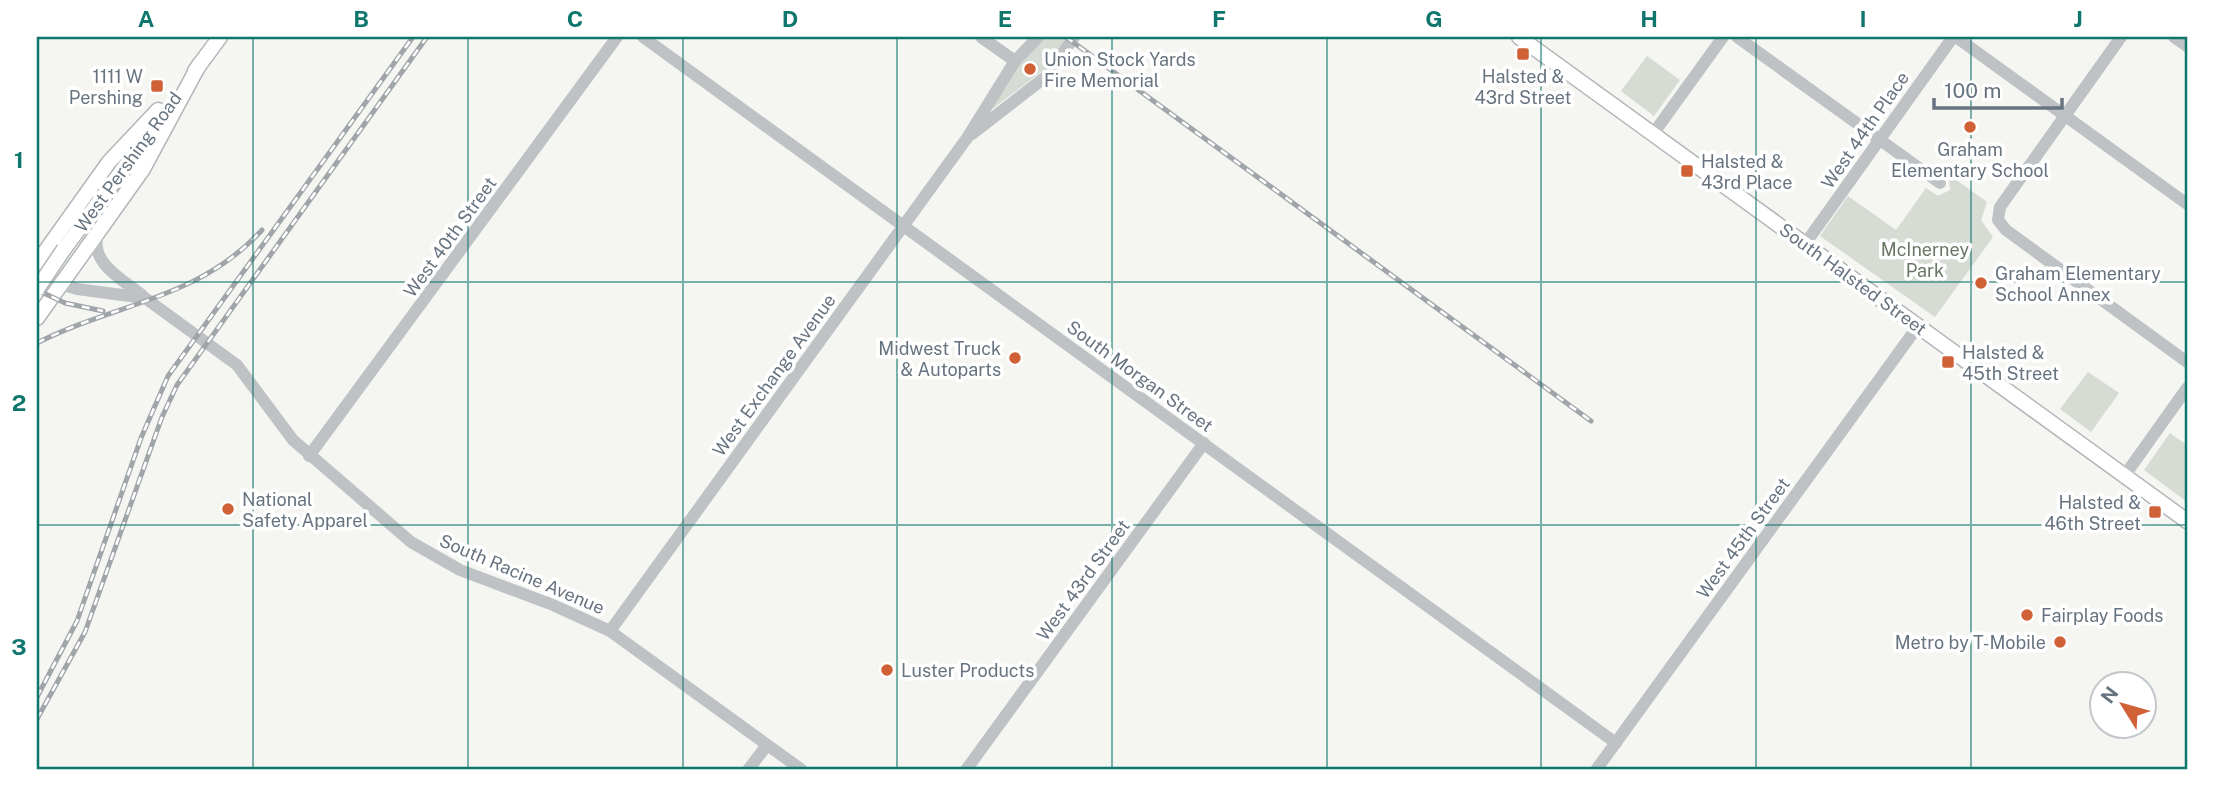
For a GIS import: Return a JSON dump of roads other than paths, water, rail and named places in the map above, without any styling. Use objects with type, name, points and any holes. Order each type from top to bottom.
[{"type":"main road","name":"West Pershing Road","points":[[37,289],[220,37]]},
{"type":"main road","name":"South Halsted Street","points":[[1519,37],[2187,521]]},
{"type":"main road","points":[[37,318],[152,154],[199,65]]},
{"type":"main road","points":[[37,262],[109,162],[199,65]]},
{"type":"street","name":"West 40th Street","points":[[310,456],[617,37]]},
{"type":"street","name":"South Morgan Street","points":[[643,37],[1616,743]]},
{"type":"street","points":[[981,37],[1015,61]]},
{"type":"street","name":"West Exchange Avenue","points":[[610,631],[967,138],[1015,61],[1038,37]]},
{"type":"street","name":"West Exchange Avenue","points":[[967,138],[1048,75],[1074,37]]},
{"type":"street","points":[[1653,134],[1723,37]]},
{"type":"street","points":[[1737,37],[1940,183]]},
{"type":"street","points":[[1954,37],[2187,204]]},
{"type":"street","name":"West 44th Place","points":[[1805,244],[1954,37]]},
{"type":"street","points":[[2121,37],[2000,207],[1998,220],[2006,230],[2187,362]]},
{"type":"street","points":[[2174,37],[2187,46]]},
{"type":"street","points":[[99,230],[95,242],[99,259],[145,298]]},
{"type":"street","name":"South Racine Avenue","points":[[37,271],[60,284],[145,298],[237,365],[279,425],[310,456],[411,542],[436,558],[562,608],[610,631],[802,770]]},
{"type":"street","name":"West 45th Street","points":[[1596,770],[1918,326]]},
{"type":"street","points":[[2125,475],[2187,388]]},
{"type":"street","name":"West 43rd Street","points":[[966,770],[1204,443]]},
{"type":"street","points":[[748,770],[767,745]]},
{"type":"railway","points":[[37,697],[77,621],[141,438],[168,376],[413,37]]},
{"type":"railway","points":[[37,719],[85,632],[162,417],[177,385],[427,37]]},
{"type":"railway","points":[[1066,37],[1591,421]]},
{"type":"railway","points":[[37,343],[155,298],[211,272],[262,230]]},
{"type":"railway","points":[[37,290],[65,303],[103,311]]},
{"type":"place","name":"Halsted & 43rd Street","points":[[1523,54]]},
{"type":"place","name":"Union Stock Yards Fire Memorial","points":[[1030,69]]},
{"type":"place","name":"1111 W Pershing","points":[[157,86]]},
{"type":"place","name":"Graham Elementary School","points":[[1970,127]]},
{"type":"place","name":"Halsted & 43rd Place","points":[[1687,171]]},
{"type":"place","name":"Graham Elementary School Annex","points":[[1981,283]]},
{"type":"place","name":"Midwest Truck & Autoparts","points":[[1015,358]]},
{"type":"place","name":"Halsted & 45th Street","points":[[1948,362]]},
{"type":"place","name":"National Safety Apparel","points":[[228,509]]},
{"type":"place","name":"Halsted & 46th Street","points":[[2155,512]]},
{"type":"place","name":"Fairplay Foods","points":[[2027,615]]},
{"type":"place","name":"Metro by T-Mobile","points":[[2060,642]]},
{"type":"place","name":"Luster Products","points":[[887,670]]},
{"type":"park label","name":"McInerney Park","points":[[1925,259]]}]
